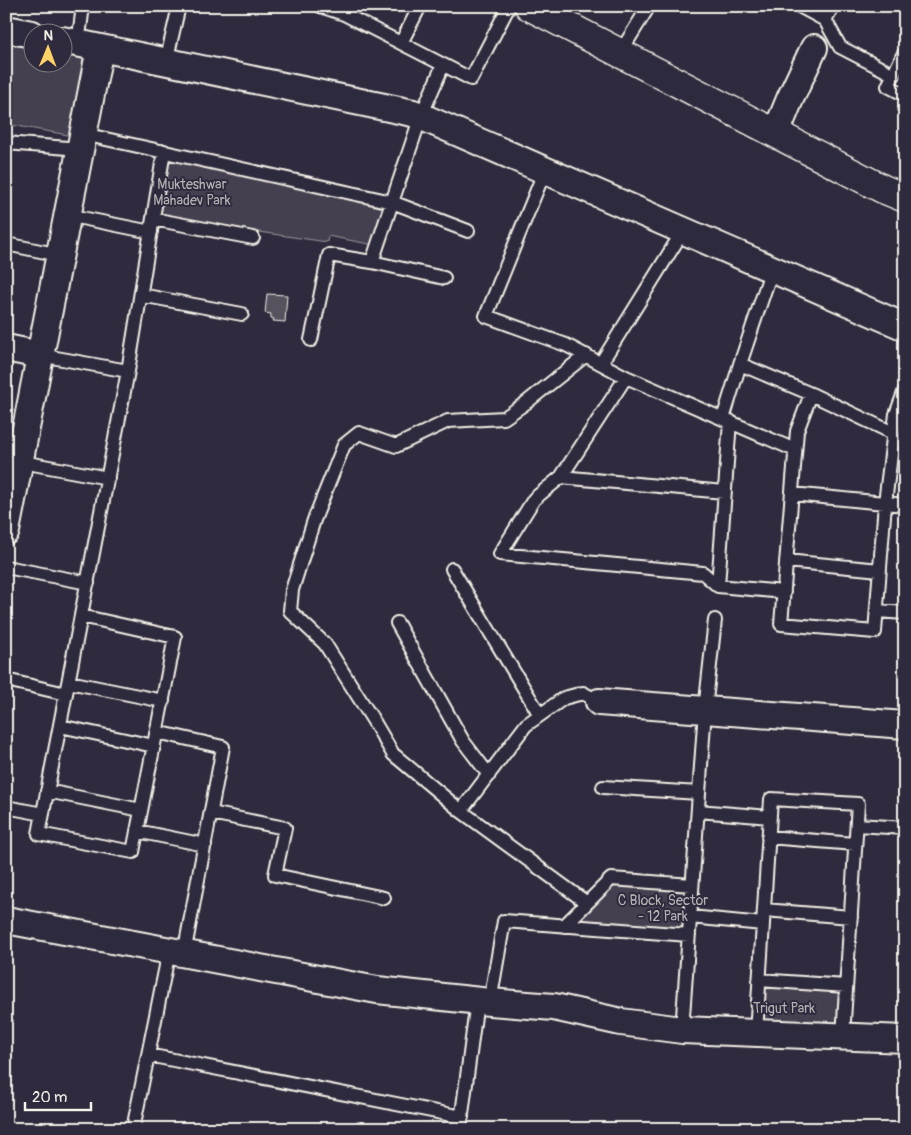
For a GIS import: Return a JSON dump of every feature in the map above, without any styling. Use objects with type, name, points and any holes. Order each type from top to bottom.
[{"type":"street","points":[[529,6],[883,189],[905,198]]},
{"type":"street","points":[[6,29],[22,32]]},
{"type":"street","points":[[6,531],[13,460],[40,355],[82,142],[80,44],[413,113],[905,328]]},
{"type":"street","points":[[776,133],[814,48]]},
{"type":"street","points":[[6,348],[40,355]]},
{"type":"street","points":[[599,702],[905,725]]},
{"type":"street","points":[[6,920],[376,990],[483,1002],[554,1007],[622,1022],[682,1030],[905,1039]]},
{"type":"lane","points":[[80,44],[83,6]]},
{"type":"lane","points":[[166,62],[179,6]]},
{"type":"lane","points":[[320,6],[345,10],[471,79],[509,6]]},
{"type":"lane","points":[[401,42],[420,6]]},
{"type":"lane","points":[[620,53],[649,6]]},
{"type":"lane","points":[[800,6],[825,20],[840,47],[894,75]]},
{"type":"lane","points":[[825,20],[833,6]]},
{"type":"lane","points":[[905,56],[903,55],[888,86],[905,95]]},
{"type":"lane","points":[[372,262],[421,116],[443,65]]},
{"type":"lane","points":[[6,143],[82,142],[164,151],[392,202],[468,231]]},
{"type":"lane","points":[[81,616],[175,637],[133,852],[39,834],[128,371],[164,151]]},
{"type":"lane","points":[[545,170],[486,316],[566,345],[626,378],[796,450]]},
{"type":"lane","points":[[67,215],[253,238]]},
{"type":"lane","points":[[601,364],[683,231]]},
{"type":"lane","points":[[6,244],[60,255]]},
{"type":"lane","points":[[311,340],[329,255],[372,262],[444,278]]},
{"type":"lane","points":[[718,586],[726,420],[740,364],[772,269]]},
{"type":"lane","points":[[141,295],[242,314]]},
{"type":"lane","points":[[40,355],[128,371]]},
{"type":"lane","points":[[586,356],[504,418],[448,421],[396,446],[359,433],[344,445],[314,520],[292,590],[290,611],[324,644],[393,754],[461,811],[587,903]]},
{"type":"lane","points":[[740,364],[811,394],[893,433]]},
{"type":"lane","points":[[626,378],[561,477],[534,499],[500,554],[703,573],[718,586],[784,592]]},
{"type":"lane","points":[[811,394],[797,431],[781,624],[875,632],[885,503],[893,433],[896,414],[905,390]]},
{"type":"lane","points":[[13,460],[108,478]]},
{"type":"lane","points":[[561,477],[724,492]]},
{"type":"lane","points":[[792,494],[905,505]]},
{"type":"lane","points":[[786,561],[880,570]]},
{"type":"lane","points":[[6,566],[88,583]]},
{"type":"lane","points":[[452,569],[540,715]]},
{"type":"lane","points":[[877,611],[905,613]]},
{"type":"lane","points":[[682,1030],[699,793],[715,620]]},
{"type":"lane","points":[[397,623],[463,741],[489,775]]},
{"type":"lane","points":[[6,680],[162,701]]},
{"type":"lane","points":[[461,811],[526,725],[564,698],[583,693],[599,702]]},
{"type":"lane","points":[[60,726],[154,746]]},
{"type":"lane","points":[[133,1129],[148,1055],[205,845],[223,747],[157,732]]},
{"type":"lane","points":[[603,787],[699,793]]},
{"type":"lane","points":[[47,791],[142,810]]},
{"type":"lane","points":[[756,1033],[771,799],[858,804],[843,1036]]},
{"type":"lane","points":[[6,806],[43,814]]},
{"type":"lane","points":[[698,811],[770,817]]},
{"type":"lane","points":[[211,813],[285,828],[275,875],[384,898]]},
{"type":"lane","points":[[856,825],[905,828]]},
{"type":"lane","points":[[137,831],[205,845]]},
{"type":"lane","points":[[768,837],[855,844]]},
{"type":"lane","points":[[564,926],[611,879],[692,885]]},
{"type":"lane","points":[[764,910],[851,917]]},
{"type":"lane","points":[[690,918],[763,924]]},
{"type":"lane","points":[[148,1055],[461,1123],[483,1002],[504,921],[689,936]]},
{"type":"lane","points":[[759,980],[846,986]]},
{"type":"green space","points":[[6,33],[22,37],[22,72],[72,72],[72,47],[95,51],[79,137],[6,124]]},
{"type":"green space","name":"Mukteshwar Mahadev Park","points":[[166,155],[389,204],[374,245],[328,236],[327,242],[156,217]]},
{"type":"green space","name":"C Block, Sector - 12 Park","points":[[612,880],[691,886],[687,933],[568,924]]},
{"type":"green space","name":"Trigut Park","points":[[761,983],[844,987],[841,1034],[758,1030]]},
{"type":"building","points":[[267,294],[287,295],[285,322],[273,321],[274,319],[271,318],[271,314],[265,313]]}]
